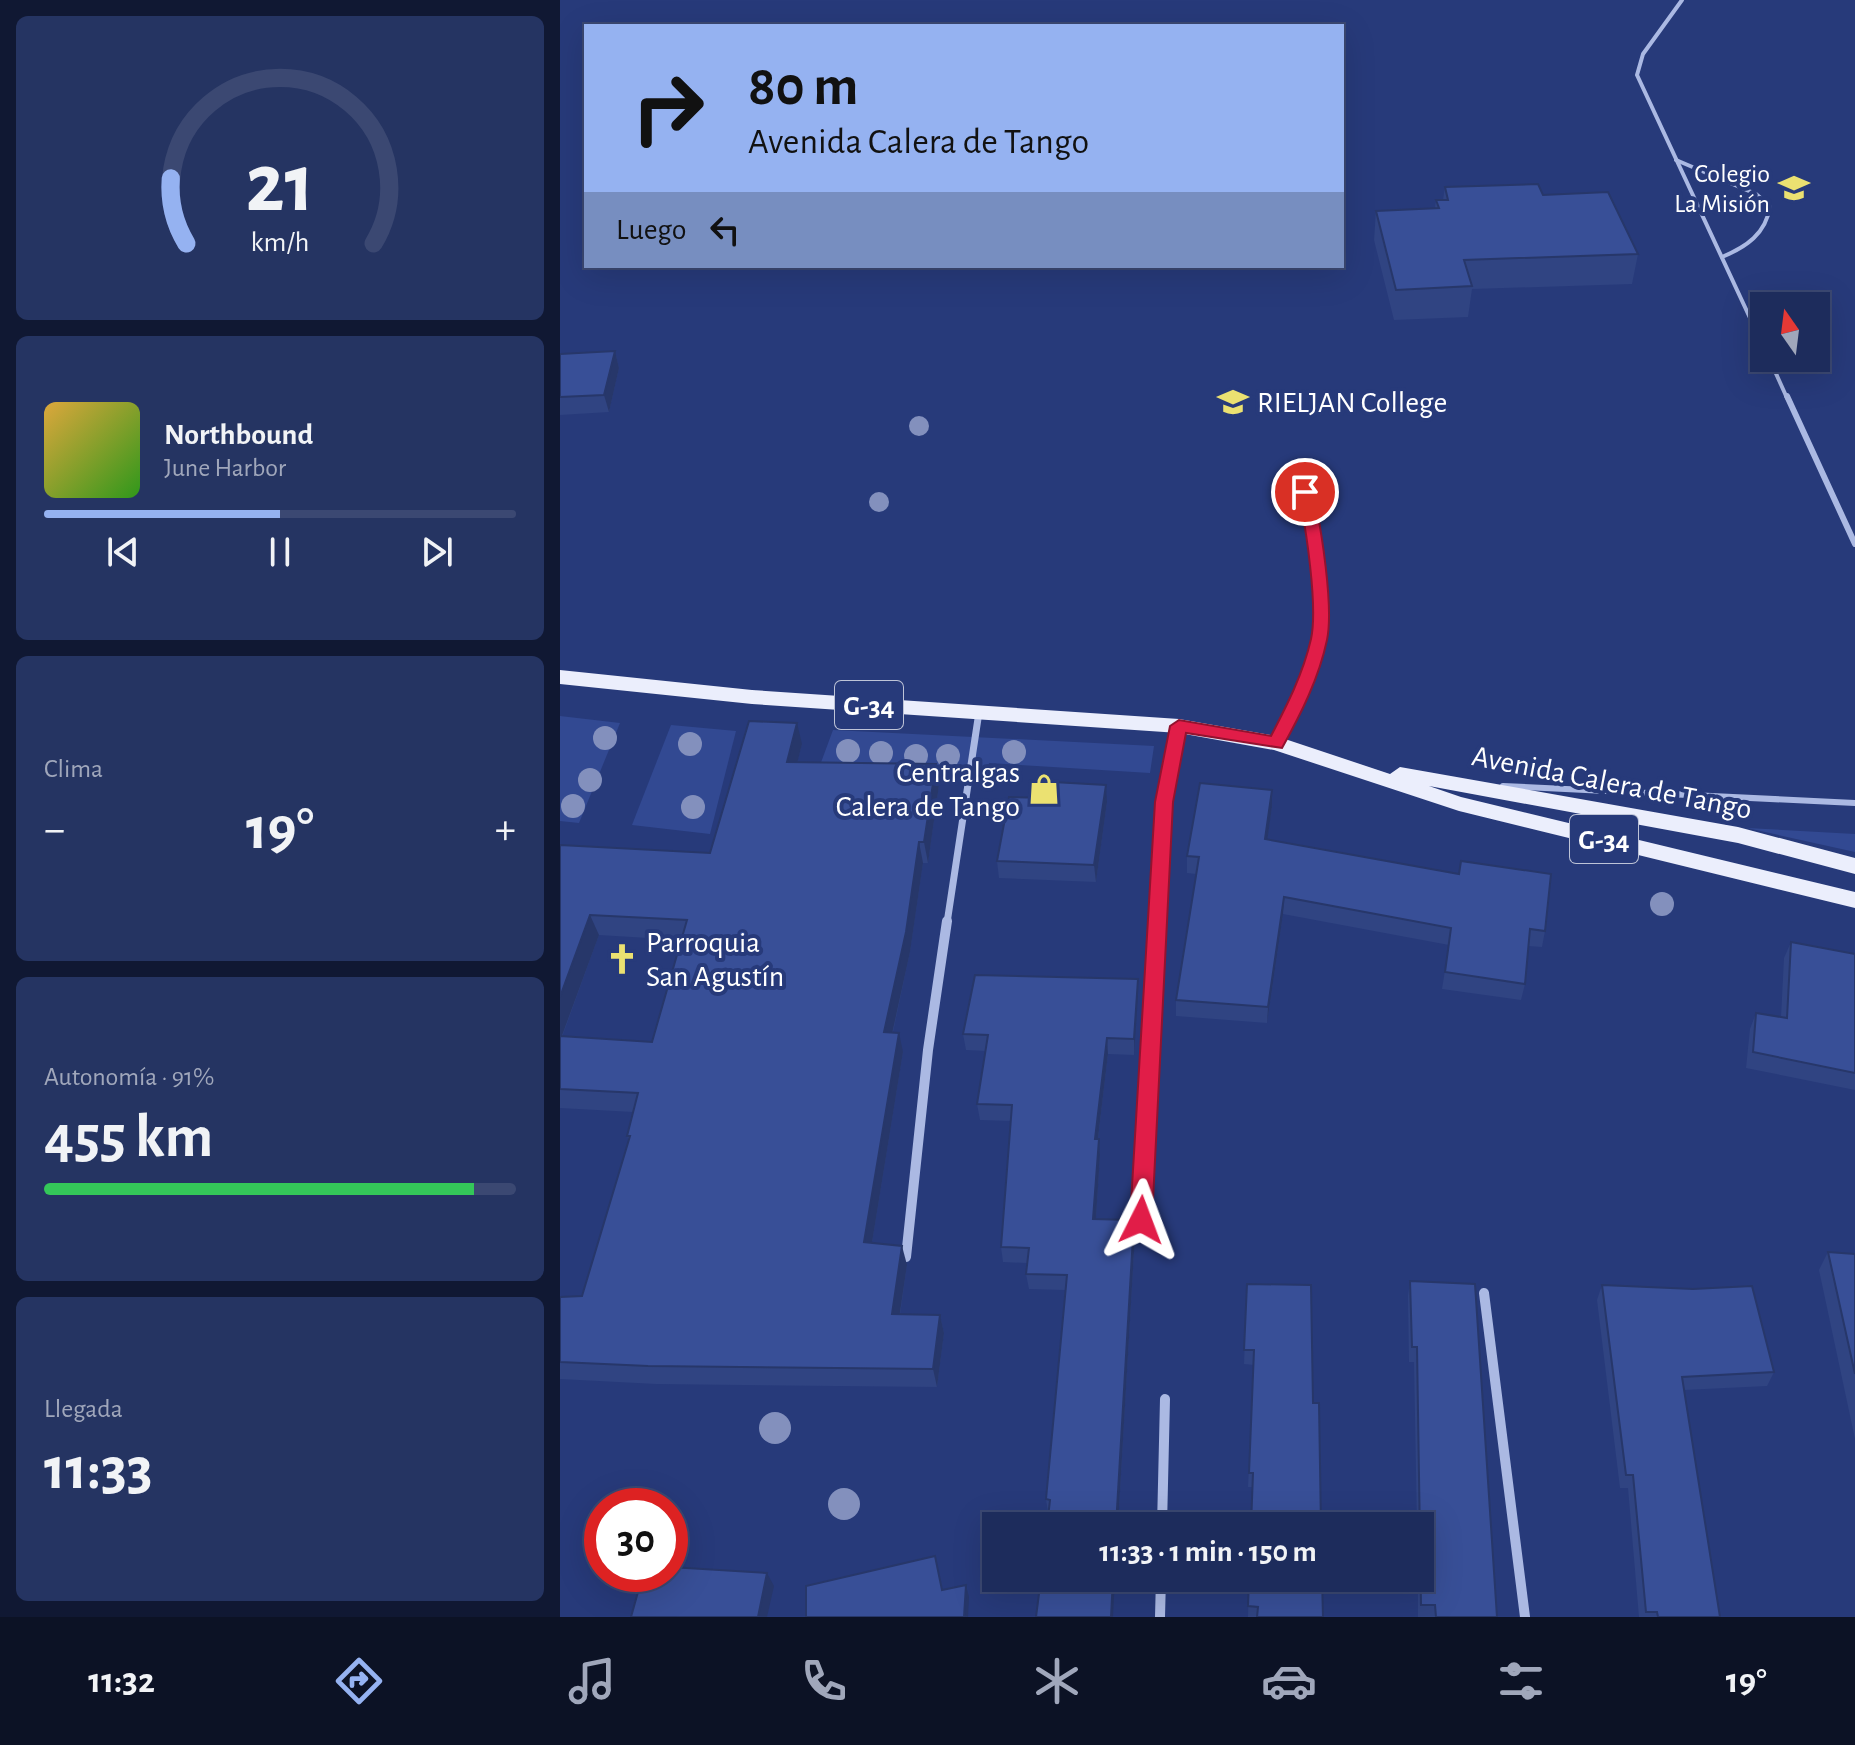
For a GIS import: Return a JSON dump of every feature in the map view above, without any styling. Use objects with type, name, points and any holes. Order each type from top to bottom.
[{"type":"main road","name":"Avenida Calera de Tango","points":[[560,677],[752,697],[1179,726],[1276,743],[1459,804],[1855,900]]},
{"type":"main road","name":"Avenida Calera de Tango","points":[[1356,768],[1475,785],[1738,835],[1855,866]]},
{"type":"street","points":[[906,1257],[928,1050],[979,712]]},
{"type":"street","points":[[1141,1220],[1164,802],[1179,726]]},
{"type":"street","points":[[1484,1293],[1525,1617]]},
{"type":"street","points":[[1162,1512],[1165,1399]]},
{"type":"street","points":[[1160,1617],[1161,1592]]},
{"type":"lane","points":[[1682,0],[1636,68],[1750,318]]},
{"type":"lane","points":[[1676,160],[1756,194],[1770,206],[1767,220],[1753,240],[1722,257]]},
{"type":"lane","points":[[1775,372],[1855,544]]},
{"type":"lane","points":[[1276,743],[1303,690],[1320,636],[1315,531],[1305,492]]},
{"type":"lane","points":[[1475,785],[1855,803]]},
{"type":"shaded area","points":[[560,716],[620,723],[579,823],[560,821]]},
{"type":"shaded area","points":[[671,725],[736,731],[710,834],[632,825]]},
{"type":"shaded area","points":[[833,730],[1154,746],[1150,773],[989,763],[986,783],[816,776]]},
{"type":"shaded area","points":[[1747,828],[1855,834],[1855,852]]},
{"type":"building","points":[[1538,184],[1543,195],[1608,192],[1638,254],[1464,260],[1472,286],[1396,290],[1376,211],[1439,208],[1436,200],[1448,200],[1445,187]]},
{"type":"building","points":[[615,351],[604,395],[560,397],[560,354]]},
{"type":"building","points":[[749,721],[797,723],[787,762],[936,764],[924,842],[919,842],[906,932],[884,1032],[899,1033],[864,1242],[902,1246],[892,1314],[940,1315],[933,1369],[560,1362],[560,1297],[582,1296],[630,1136],[627,1136],[638,1093],[560,1089],[560,1036],[652,1042],[687,920],[590,915],[560,997],[560,845],[710,853]]},
{"type":"building","points":[[1053,782],[1106,785],[1094,865],[997,861],[1009,797],[1050,798]]},
{"type":"building","points":[[1200,783],[1272,790],[1265,839],[1459,874],[1461,861],[1551,874],[1545,931],[1530,929],[1525,984],[1445,972],[1451,928],[1284,897],[1268,1007],[1176,1000],[1199,857],[1187,856]]},
{"type":"building","points":[[1791,942],[1855,954],[1855,1073],[1753,1052],[1756,1013],[1787,1018]]},
{"type":"building","points":[[975,975],[1138,979],[1134,1039],[1107,1038],[1095,1139],[1099,1139],[1093,1219],[1134,1220],[1117,1512],[1049,1512],[1050,1500],[1046,1499],[1067,1275],[1026,1274],[1029,1248],[1001,1247],[1012,1105],[977,1104],[988,1035],[963,1034]]},
{"type":"building","points":[[1828,1252],[1855,1254],[1855,1374]]},
{"type":"building","points":[[1410,1281],[1475,1284],[1497,1617],[1436,1617],[1435,1605],[1421,1605],[1421,1592],[1434,1592],[1434,1512],[1420,1512],[1417,1347],[1412,1347]]},
{"type":"building","points":[[1247,1284],[1311,1285],[1313,1403],[1319,1403],[1321,1512],[1252,1512],[1253,1473],[1249,1473],[1254,1350],[1244,1350]]},
{"type":"building","points":[[1602,1285],[1693,1289],[1752,1286],[1774,1372],[1682,1377],[1720,1617],[1658,1617],[1657,1612],[1646,1612],[1633,1475],[1626,1475]]},
{"type":"building","points":[[935,1556],[942,1590],[966,1585],[964,1617],[806,1617],[806,1586]]},
{"type":"building","points":[[688,1568],[767,1573],[758,1617],[631,1617],[638,1592],[688,1592]]},
{"type":"building","points":[[1039,1592],[1112,1592],[1111,1617],[1036,1617]]},
{"type":"building","points":[[1248,1592],[1322,1592],[1323,1617],[1257,1617],[1258,1607],[1248,1606]]},
{"type":"place","name":"Colegio La Misión","points":[[1794,188]]},
{"type":"place","name":"RIELJAN College","points":[[1233,402]]},
{"type":"place","name":"Centralgas Calera de Tango","points":[[1044,789]]},
{"type":"place","name":"Parroquia San Agustín","points":[[622,959]]},
{"type":"route","points":[[1141,1220],[1164,802],[1179,726],[1276,743],[1303,690],[1320,636],[1315,531],[1305,492]]}]
